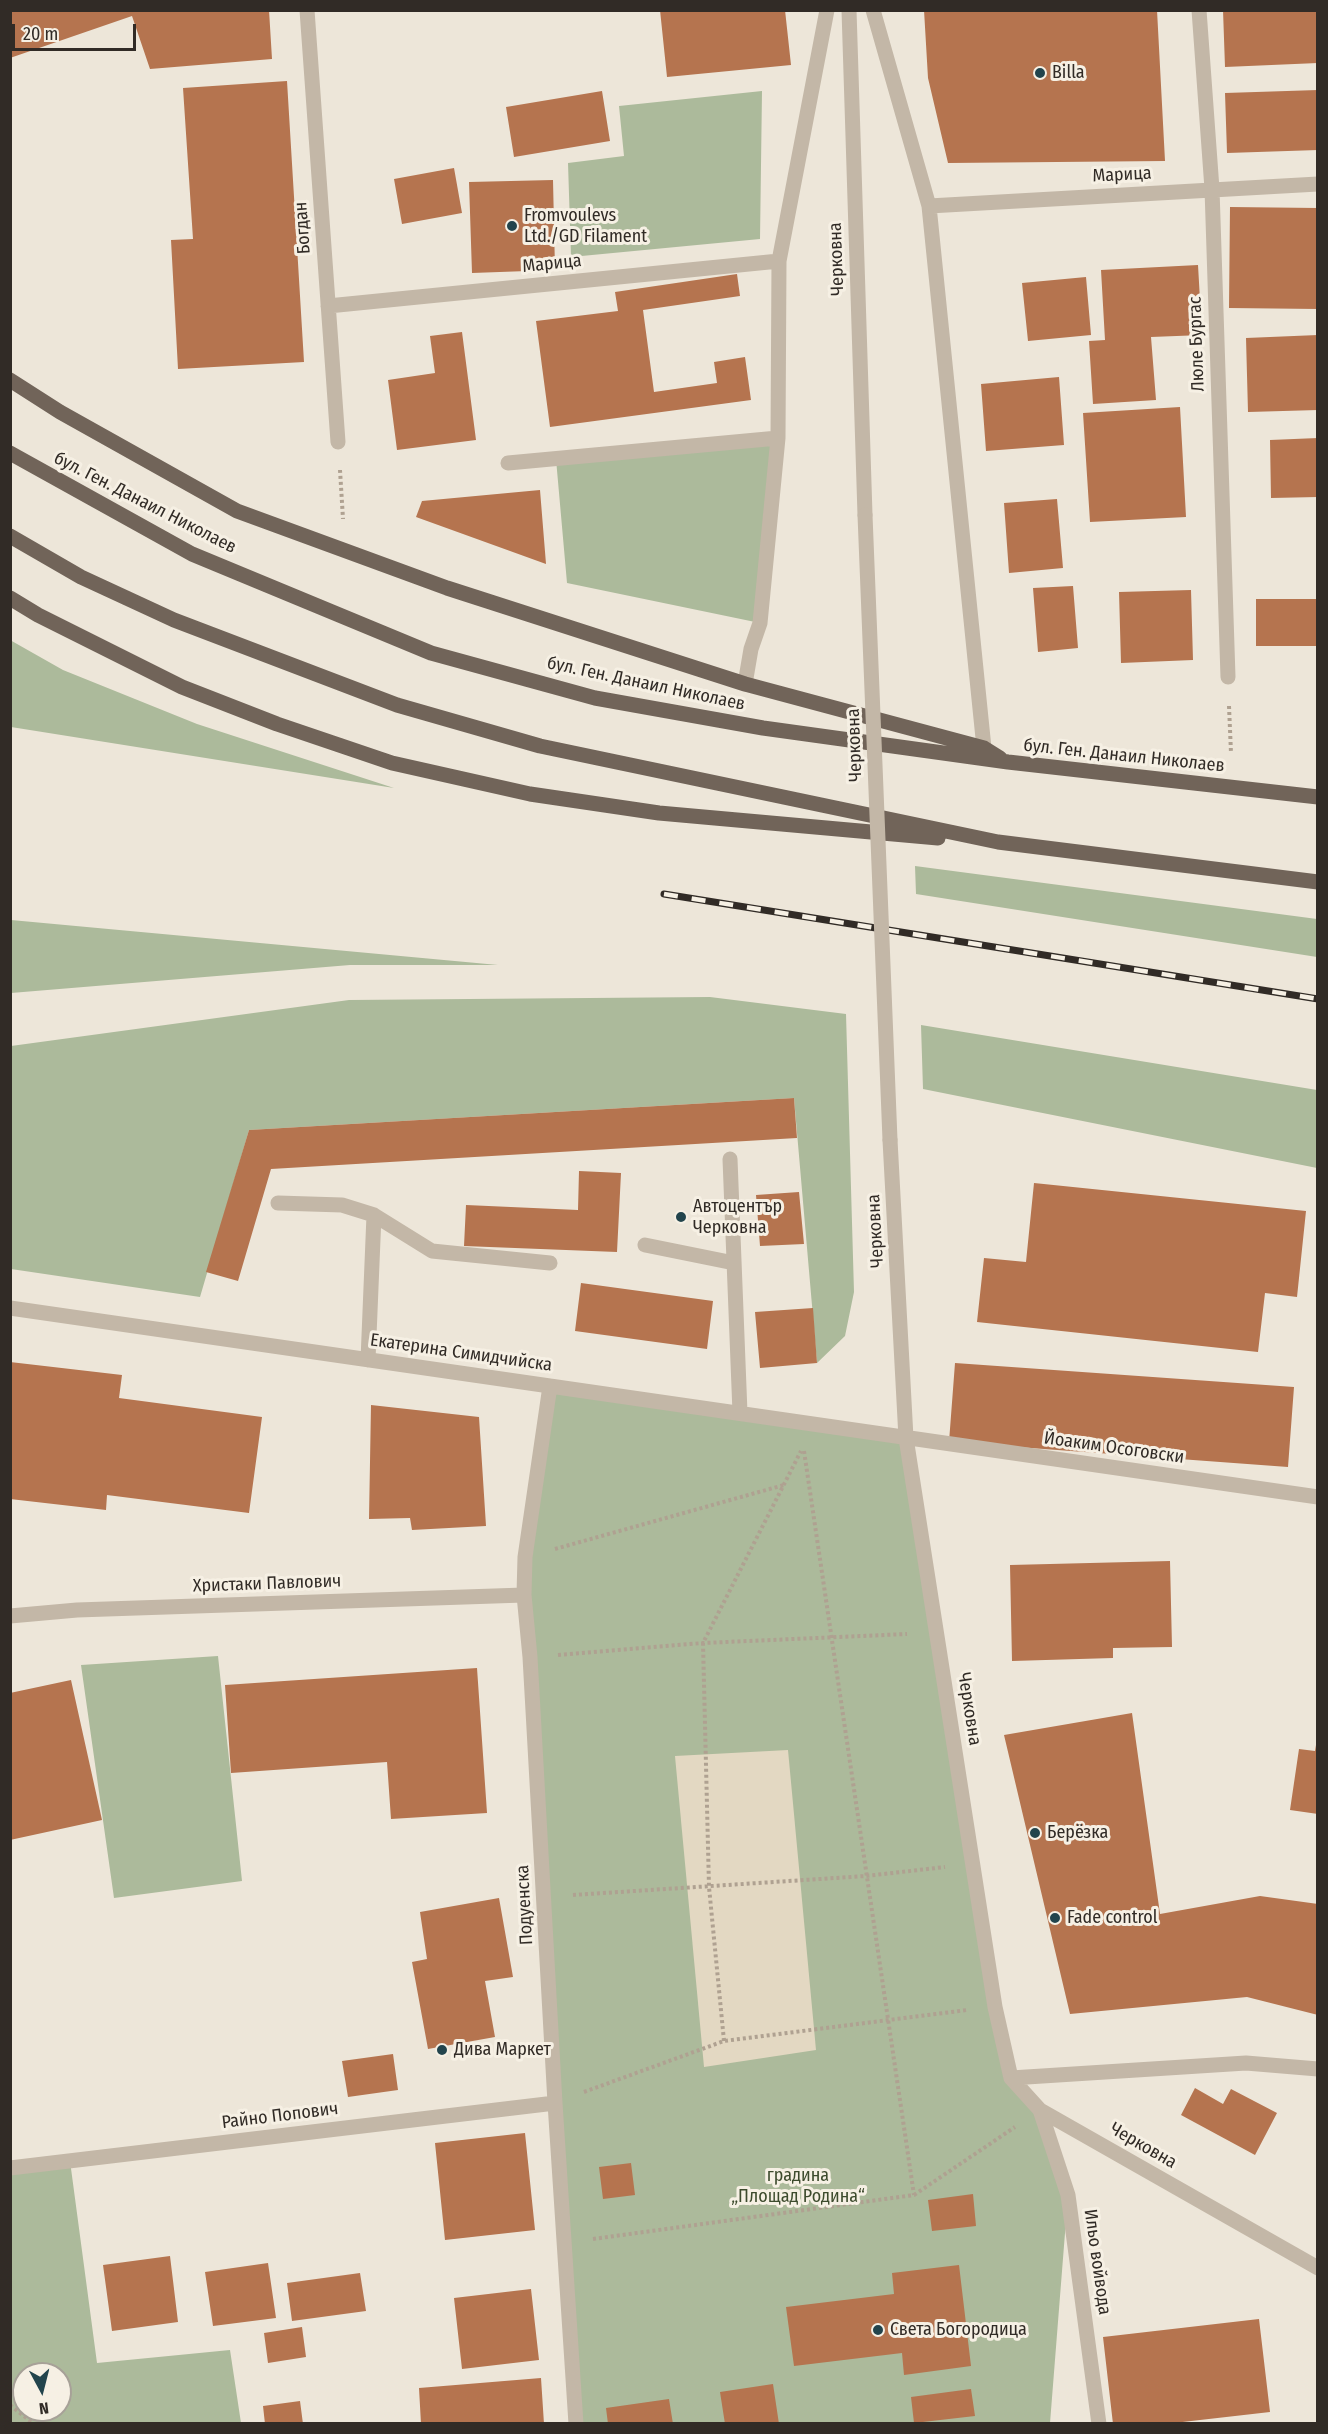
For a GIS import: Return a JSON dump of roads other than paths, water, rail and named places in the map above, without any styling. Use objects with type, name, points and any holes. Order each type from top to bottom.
[{"type":"main road","points":[[10,380],[60,412],[237,511],[447,588],[745,684],[984,748],[1008,762]]},
{"type":"main road","name":"бул. Ген. Данаил Николаев","points":[[10,453],[192,554],[431,652],[596,698],[764,728],[1008,762],[1317,797]]},
{"type":"main road","points":[[10,536],[81,577],[174,620],[397,705],[540,746],[998,842]]},
{"type":"main road","points":[[10,598],[38,615],[182,687],[277,724],[392,764],[530,794],[659,813],[998,842],[1317,882]]},
{"type":"street","name":"Богдан","points":[[307,10],[338,442]]},
{"type":"street","points":[[745,684],[751,649],[760,623],[778,438],[779,261],[827,10]]},
{"type":"street","name":"Черковна","points":[[849,10],[865,515],[890,1140],[906,1438],[995,2007],[1011,2078],[1040,2110],[1317,2268]]},
{"type":"street","points":[[873,10],[928,206],[984,748]]},
{"type":"street","name":"Люле Бургас","points":[[1199,10],[1212,189],[1228,677]]},
{"type":"street","name":"Марица","points":[[928,206],[1317,184]]},
{"type":"street","name":"Марица","points":[[328,306],[779,261]]},
{"type":"street","points":[[508,464],[778,438]]},
{"type":"street","points":[[730,1159],[740,1413]]},
{"type":"street","points":[[278,1203],[342,1205],[374,1215],[432,1251],[550,1263]]},
{"type":"street","points":[[368,1360],[374,1215]]},
{"type":"street","points":[[645,1245],[734,1263]]},
{"type":"street","name":"Екатерина Симидчийска","points":[[10,1308],[906,1438]]},
{"type":"street","name":"Подуенска","points":[[550,1386],[525,1557],[525,1595],[576,2424]]},
{"type":"street","name":"Йоаким Осоговски","points":[[906,1438],[1317,1497]]},
{"type":"street","name":"Христаки Павлович","points":[[10,1616],[77,1610],[525,1595]]},
{"type":"street","points":[[1011,2078],[1246,2063],[1317,2068]]},
{"type":"street","name":"Райно Попович","points":[[10,2168],[555,2103]]},
{"type":"street","name":"Ильо войвода","points":[[1040,2110],[1068,2195],[1099,2424]]},
{"type":"railway","points":[[664,894],[1318,999]]},
{"type":"place","name":"Billa","points":[[1040,73]]},
{"type":"place","name":"Fromvoulevs Ltd./GD Filament","points":[[512,226]]},
{"type":"place","name":"Автоцентър Черковна","points":[[681,1217]]},
{"type":"place","name":"Берёзка","points":[[1035,1833]]},
{"type":"place","name":"Fade control","points":[[1055,1918]]},
{"type":"place","name":"Дива Маркет","points":[[442,2050]]},
{"type":"place","name":"Света Богородица","points":[[878,2330]]},
{"type":"park label","name":"градина „Площад Родина“","points":[[798,2186]]}]
